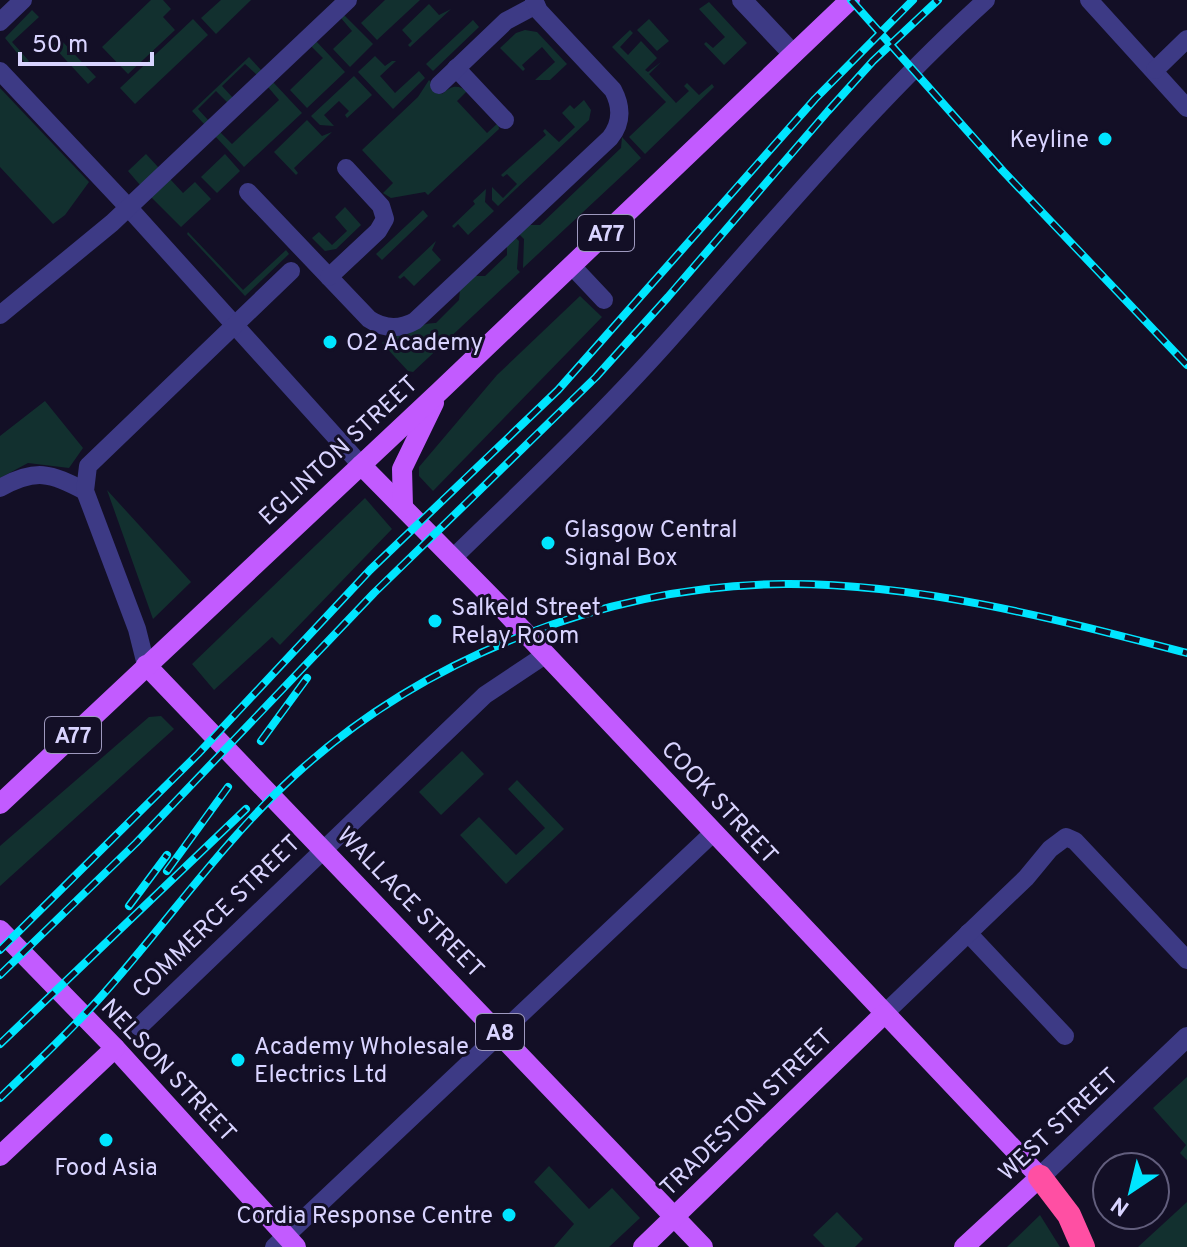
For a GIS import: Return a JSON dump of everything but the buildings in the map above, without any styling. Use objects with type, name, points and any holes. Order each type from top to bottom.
[{"type":"highway","points":[[1040,1177],[1069,1215],[1083,1247]]},
{"type":"main road","name":"EGLINTON STREET","points":[[0,804],[850,0]]},
{"type":"main road","points":[[403,507],[402,469],[440,391]]},
{"type":"main road","name":"COOK STREET","points":[[361,465],[1040,1177]]},
{"type":"main road","name":"WALLACE STREET","points":[[146,665],[703,1247]]},
{"type":"main road","name":"NELSON STREET","points":[[0,930],[115,1048],[285,1243]]},
{"type":"main road","name":"TRADESTON STREET","points":[[643,1247],[884,1014]]},
{"type":"main road","points":[[0,1156],[115,1048]]},
{"type":"main road","name":"WEST STREET","points":[[964,1247],[1040,1177]]},
{"type":"street","points":[[0,22],[23,0]]},
{"type":"street","points":[[0,315],[41,279],[84,248],[348,0]]},
{"type":"street","points":[[742,0],[793,54]]},
{"type":"street","points":[[453,558],[608,407],[826,160],[900,82],[986,0]]},
{"type":"street","points":[[1089,0],[1187,108]]},
{"type":"street","points":[[248,192],[374,322],[390,328],[411,324],[613,135],[619,124],[620,113],[613,90],[535,3],[506,21],[439,85]]},
{"type":"street","points":[[1155,70],[1187,39]]},
{"type":"street","points":[[456,68],[505,120]]},
{"type":"street","points":[[0,71],[128,207],[361,465]]},
{"type":"street","points":[[329,277],[378,231],[385,219],[381,206],[346,168]]},
{"type":"street","points":[[572,266],[604,300]]},
{"type":"street","points":[[146,665],[137,629],[85,491],[88,466],[291,271]]},
{"type":"street","points":[[0,488],[16,479],[37,475],[56,476],[85,491]]},
{"type":"street","name":"COMMERCE STREET","points":[[139,1027],[485,695],[545,655]]},
{"type":"street","points":[[285,1243],[713,833]]},
{"type":"street","points":[[884,1014],[1026,878],[1050,849],[1066,837],[1075,841],[1187,960]]},
{"type":"street","points":[[968,933],[1065,1036]]},
{"type":"street","name":"WEST STREET","points":[[1040,1177],[1187,1037]]},
{"type":"green space","points":[[151,0],[163,0],[171,9],[163,17],[175,30],[128,74],[102,47]]},
{"type":"green space","points":[[221,0],[251,0],[216,34],[201,18]]},
{"type":"green space","points":[[385,0],[420,0],[377,40],[361,23]]},
{"type":"green space","points":[[709,2],[747,43],[724,65],[704,44],[706,42],[713,48],[725,37],[699,9]]},
{"type":"green space","points":[[429,4],[439,15],[451,9],[410,47],[408,45],[412,41],[402,30]]},
{"type":"green space","points":[[32,10],[39,17],[12,42],[29,61],[26,64],[5,38]]},
{"type":"green space","points":[[344,15],[373,44],[350,67],[333,49],[352,31],[341,18]]},
{"type":"green space","points":[[193,19],[208,35],[135,104],[120,88]]},
{"type":"green space","points":[[649,19],[669,41],[657,51],[637,30]]},
{"type":"green space","points":[[473,20],[479,27],[433,71],[426,64]]},
{"type":"green space","points":[[525,30],[537,32],[567,64],[550,80],[535,80],[555,62],[542,47],[522,65],[523,71],[500,48],[516,33]]},
{"type":"green space","points":[[630,30],[633,33],[620,47],[628,55],[641,41],[657,58],[645,70],[648,72],[661,62],[649,74],[676,103],[689,91],[684,86],[687,83],[699,95],[712,84],[714,87],[645,154],[629,137],[666,102],[612,47]]},
{"type":"green space","points":[[60,39],[96,77],[88,84],[53,46]]},
{"type":"green space","points":[[316,41],[345,72],[307,108],[290,90],[323,58],[311,46]]},
{"type":"green space","points":[[375,56],[385,66],[396,61],[380,76],[395,93],[419,71],[425,78],[393,109],[358,72]]},
{"type":"green space","points":[[249,57],[262,71],[257,75],[245,64],[222,86],[233,98],[228,103],[216,91],[198,109],[209,121],[205,125],[192,111]]},
{"type":"green space","points":[[354,76],[372,95],[347,118],[345,115],[349,111],[339,101],[324,115],[334,126],[320,125],[311,116]]},
{"type":"green space","points":[[429,80],[442,94],[454,87],[467,91],[457,101],[487,133],[498,123],[499,129],[428,195],[425,192],[391,198],[383,193],[393,183],[362,150],[418,97]]},
{"type":"green space","points":[[273,82],[302,113],[244,167],[215,136],[220,132],[232,144],[279,100],[268,87]]},
{"type":"green space","points":[[0,88],[89,182],[65,215],[53,224],[0,167]]},
{"type":"green space","points":[[584,100],[591,110],[589,120],[498,206],[492,200],[492,187],[503,198],[517,184],[507,174],[501,175],[546,135],[545,129],[559,142],[575,127],[562,113],[570,105],[574,109]]},
{"type":"green space","points":[[307,120],[322,136],[332,132],[294,168],[298,173],[296,175],[274,152]]},
{"type":"green space","points":[[622,137],[641,158],[523,268],[524,239],[519,234],[529,225],[540,225],[621,148]]},
{"type":"green space","points":[[146,154],[159,168],[140,185],[128,171]]},
{"type":"green space","points":[[225,154],[240,171],[217,193],[201,177]]},
{"type":"green space","points":[[170,179],[183,193],[195,182],[211,199],[181,227],[151,197]]},
{"type":"green space","points":[[486,189],[485,202],[494,211],[468,235],[458,224],[454,228],[452,226]]},
{"type":"green space","points":[[345,207],[361,225],[336,249],[325,251],[312,238],[319,232],[332,245],[347,231],[335,217]]},
{"type":"green space","points":[[423,210],[428,216],[382,260],[376,254]]},
{"type":"green space","points":[[188,232],[243,290],[286,250],[289,254],[245,296]]},
{"type":"green space","points":[[516,238],[519,241],[517,269],[520,272],[413,372],[408,371],[382,343],[408,330],[436,323],[459,300],[460,290],[475,276],[485,276],[507,255],[507,245]]},
{"type":"green space","points":[[436,241],[432,250],[441,260],[414,286],[404,276],[398,277]]},
{"type":"green space","points":[[580,296],[602,317],[433,491],[419,476],[419,467],[497,375]]},
{"type":"green space","points":[[45,401],[83,448],[69,468],[28,463],[0,478],[0,436]]},
{"type":"green space","points":[[107,490],[191,582],[153,619]]},
{"type":"green space","points":[[365,498],[392,529],[280,645],[272,637],[214,690],[192,664]]},
{"type":"green space","points":[[161,716],[174,729],[0,886],[0,846],[149,717]]},
{"type":"green space","points":[[462,751],[484,774],[441,815],[419,792]]},
{"type":"green space","points":[[517,780],[564,829],[506,884],[460,835],[479,817],[516,855],[545,828],[508,789]]},
{"type":"green space","points":[[1187,1077],[1187,1160],[1180,1153],[1186,1145],[1153,1108]]},
{"type":"green space","points":[[549,1166],[589,1209],[612,1188],[640,1218],[609,1247],[554,1247],[574,1224],[534,1182]]},
{"type":"green space","points":[[1187,1202],[1187,1247],[1138,1247],[1155,1231],[1171,1231],[1171,1217]]},
{"type":"green space","points":[[837,1212],[863,1239],[855,1247],[825,1247],[813,1235]]},
{"type":"green space","points":[[1040,1215],[1060,1247],[1007,1247]]},
{"type":"railway","points":[[851,0],[1003,171],[1187,365]]},
{"type":"railway","points":[[0,950],[198,754],[370,570],[558,390],[815,99],[913,0]]},
{"type":"railway","points":[[0,975],[136,843],[374,593],[596,377],[873,61],[938,0]]},
{"type":"railway","points":[[0,1098],[98,1000],[242,828],[295,775],[346,733],[401,696],[460,663],[522,636],[586,614],[651,598],[718,588],[835,585],[937,596],[987,605],[1187,653]]},
{"type":"railway","points":[[261,741],[307,678]]},
{"type":"railway","points":[[167,871],[228,787]]},
{"type":"railway","points":[[0,1044],[246,809]]},
{"type":"railway","points":[[129,906],[167,855]]},
{"type":"place","name":"Keyline","points":[[1105,139]]},
{"type":"place","name":"O2 Academy","points":[[330,342]]},
{"type":"place","name":"Glasgow Central Signal Box","points":[[548,543]]},
{"type":"place","name":"Salkeld Street Relay Room","points":[[435,621]]},
{"type":"place","name":"Academy Wholesale Electrics Ltd","points":[[238,1060]]},
{"type":"place","name":"Food Asia","points":[[106,1140]]},
{"type":"place","name":"Cordia Response Centre","points":[[509,1215]]}]
